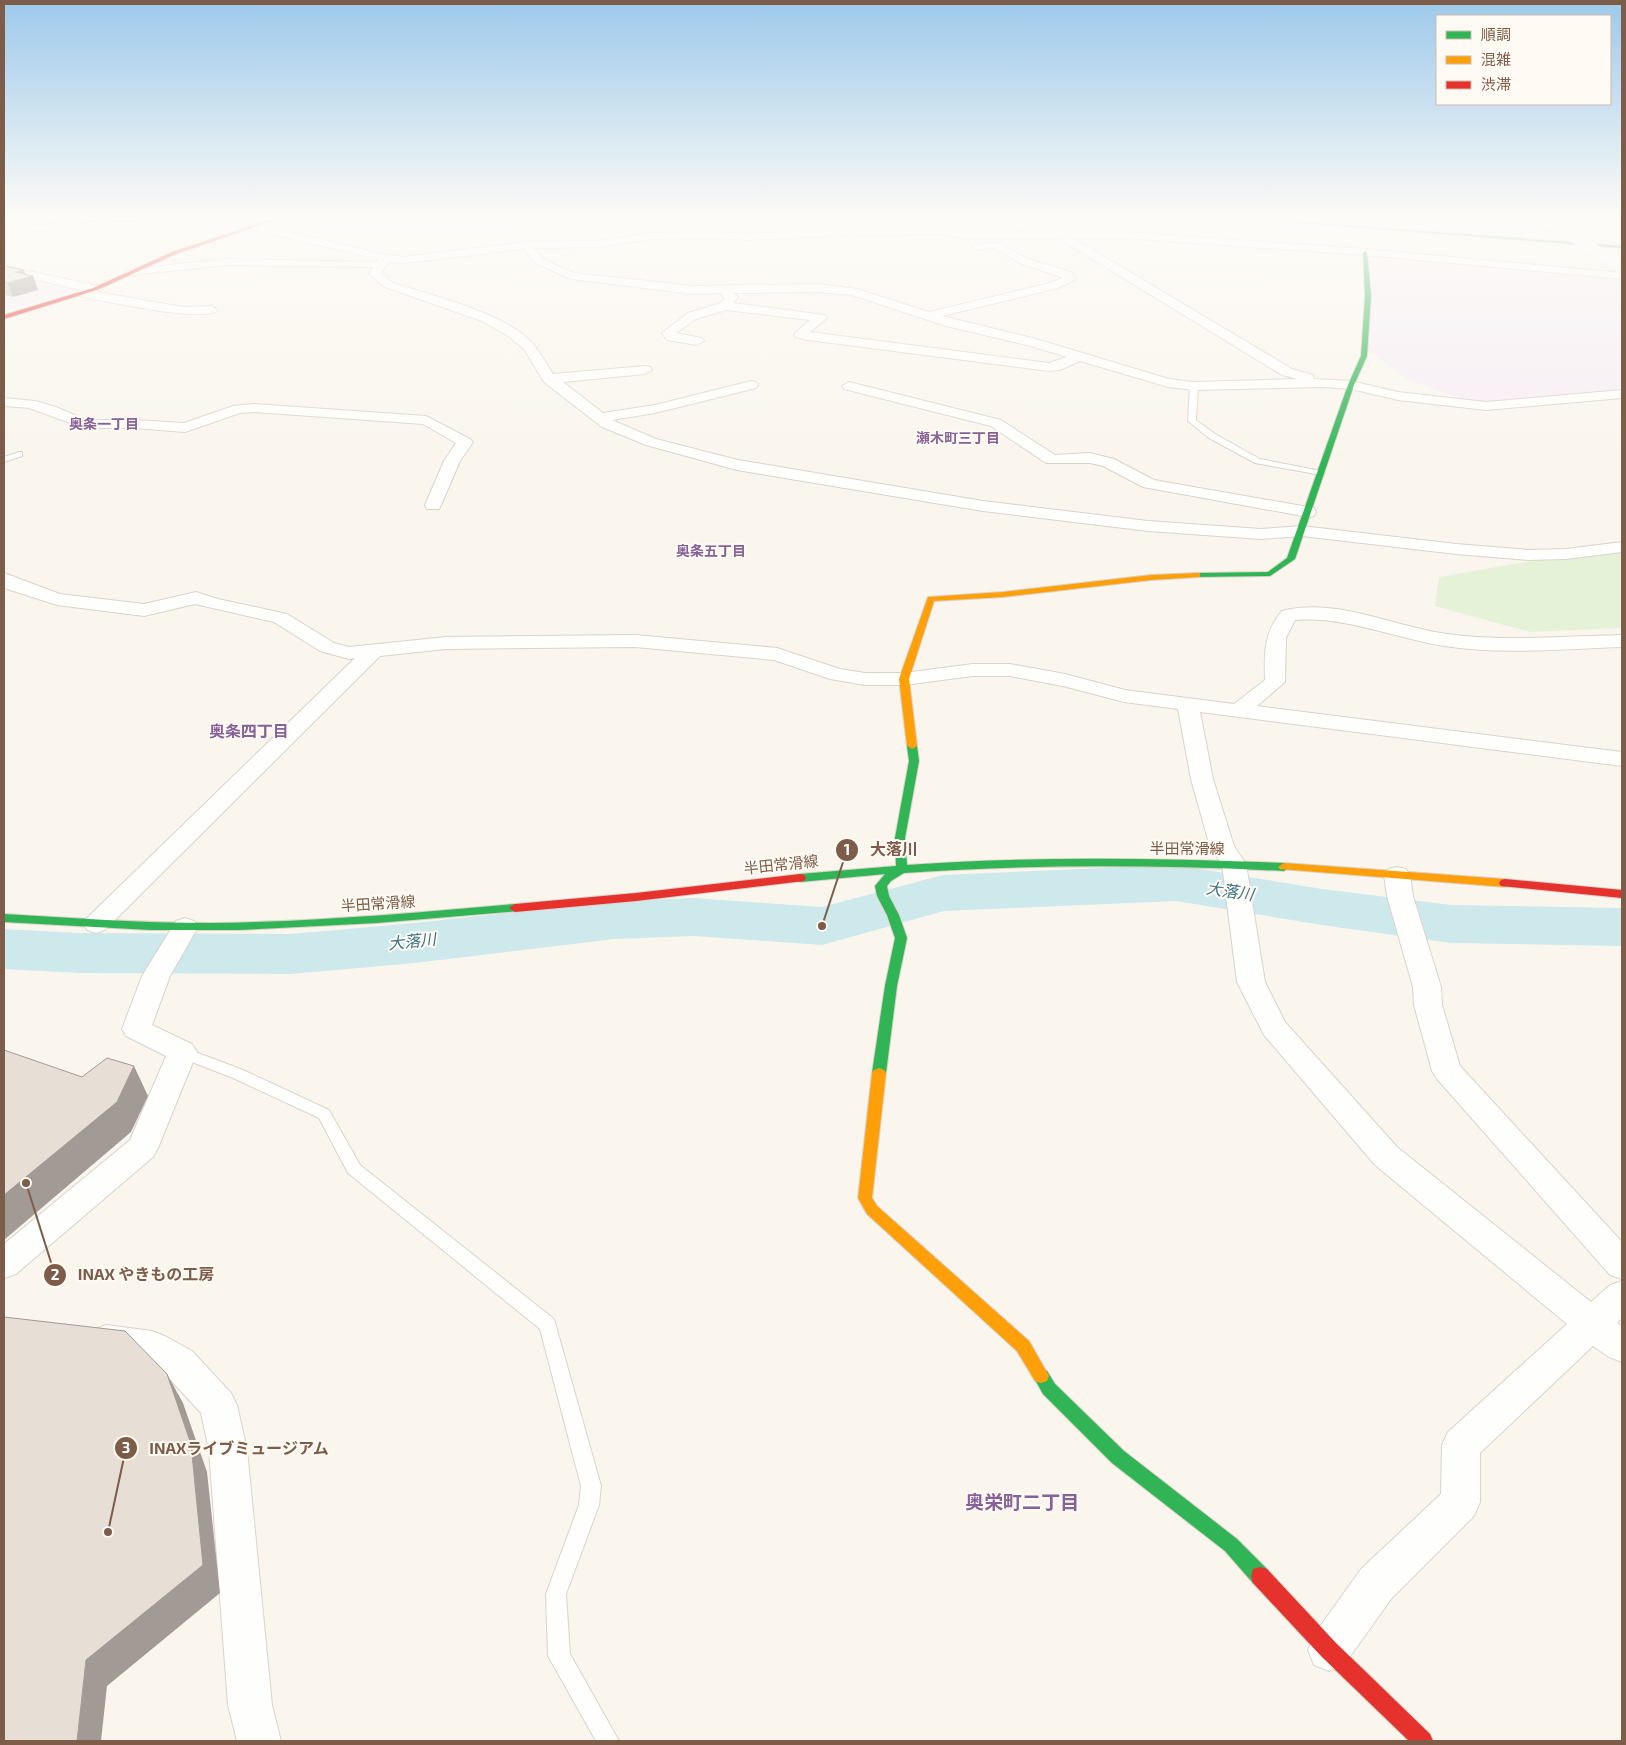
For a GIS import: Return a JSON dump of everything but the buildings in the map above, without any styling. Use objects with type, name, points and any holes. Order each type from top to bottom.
[{"type":"street","points":[[4,317],[55,301]]},
{"type":"street","points":[[129,301],[183,311],[212,310]]},
{"type":"street","points":[[437,301],[486,318],[513,333],[529,347],[549,379],[607,424],[651,442],[737,465],[975,504],[1148,526],[1261,534],[1302,531],[1528,555],[1566,554],[1622,547]]},
{"type":"street","points":[[725,306],[729,301]]},
{"type":"street","points":[[883,301],[950,323],[1030,342],[1168,383],[1194,386],[1323,383],[1351,385],[1398,396],[1486,406],[1622,394]]},
{"type":"street","points":[[930,316],[990,301]]},
{"type":"street","points":[[1170,301],[1287,372],[1323,383]]},
{"type":"street","points":[[1368,301],[1364,356],[1351,385],[1302,531],[1291,559],[1270,574],[1170,575],[1037,592],[972,598],[931,599],[904,679],[914,761],[900,838],[902,869],[887,878],[881,886],[883,896],[893,915],[901,938],[891,986],[865,1198],[872,1210],[1023,1346],[1049,1389],[1118,1457],[1231,1545],[1329,1650],[1423,1741]]},
{"type":"street","points":[[698,341],[672,337],[668,333],[692,316],[725,306],[821,318],[800,334],[808,336],[1049,367],[1056,367],[1080,356]]},
{"type":"street","points":[[549,379],[644,370]]},
{"type":"street","points":[[600,418],[655,409],[751,385]]},
{"type":"street","points":[[849,386],[996,424],[1052,460],[1090,458],[1108,462],[1149,484],[1308,512]]},
{"type":"street","points":[[4,402],[30,404],[51,410],[84,424],[99,425],[135,424],[185,428],[238,409],[254,408],[426,420],[464,442],[452,461],[433,504]]},
{"type":"street","points":[[7,585],[57,599],[144,610],[170,606],[196,598],[213,604],[280,618],[327,647],[349,653],[446,643],[635,641],[761,652],[792,658],[837,675],[865,679],[904,679],[973,670],[1010,670],[1065,680],[1124,696],[1622,760]]},
{"type":"street","points":[[1239,710],[1275,682],[1275,636],[1284,619],[1289,615],[1319,614],[1352,619],[1417,636],[1449,641],[1537,644],[1622,641]]},
{"type":"street","points":[[96,924],[373,652]]},
{"type":"street","points":[[1188,705],[1202,779],[1222,847],[1237,885],[1251,982],[1274,1028],[1386,1156],[1622,1346]]},
{"type":"street","name":"半田常滑線","points":[[4,918],[96,924],[179,937],[271,925],[369,920],[652,895],[783,879],[902,869],[1066,863],[1237,885],[1399,885],[1622,894]]},
{"type":"street","points":[[1399,885],[1427,987],[1428,1005],[1447,1071],[1622,1265]]},
{"type":"street","points":[[4,1264],[142,1148],[182,1052],[136,1029],[156,976],[179,937]]},
{"type":"street","points":[[1329,1650],[1376,1584],[1460,1502],[1461,1445],[1622,1296]]},
{"type":"street","points":[[73,1337],[152,1347],[179,1363],[218,1405],[228,1450],[250,1705],[259,1741]]},
{"type":"lane","points":[[1194,386],[1192,421],[1212,436],[1258,460],[1321,473]]},
{"type":"lane","points":[[4,460],[19,454]]},
{"type":"lane","points":[[182,1052],[238,1074],[324,1114],[354,1169],[548,1325],[591,1486],[588,1505],[556,1594],[558,1656],[608,1741]]},
{"type":"shaded area","points":[[4,301],[36,301],[4,311]]},
{"type":"shaded area","points":[[1365,301],[1622,301],[1622,394],[1541,401],[1468,401],[1407,379],[1365,348]]},
{"type":"green space","points":[[1622,544],[1622,628],[1530,632],[1435,606],[1439,577]]},
{"type":"waterway","name":"大落川","points":[[4,949],[81,953],[291,954],[415,943],[615,920],[694,917],[822,926],[943,893],[1176,883],[1322,907],[1451,924],[1622,927]]},
{"type":"traffic: fast","points":[[1197,575],[1270,574],[1291,559],[1351,385],[1364,356],[1368,301]]},
{"type":"traffic: fast","points":[[879,1073],[891,986],[901,938],[893,915],[883,896],[881,886],[887,878],[902,869],[900,838],[914,761],[912,746]]},
{"type":"traffic: fast","points":[[800,878],[920,868],[1042,863],[1224,864],[1284,867]]},
{"type":"traffic: fast","points":[[4,918],[150,926],[239,926],[342,922],[515,908]]},
{"type":"traffic: fast","points":[[1041,1376],[1049,1389],[1118,1457],[1231,1545],[1260,1576]]},
{"type":"traffic: slow","points":[[912,746],[904,679],[931,599],[1003,595],[1151,577],[1197,575]]},
{"type":"traffic: slow","points":[[1284,867],[1505,883]]},
{"type":"traffic: slow","points":[[879,1073],[865,1198],[872,1210],[1023,1346],[1041,1376]]},
{"type":"traffic: jam","points":[[4,317],[55,301]]},
{"type":"traffic: jam","points":[[515,908],[636,897],[800,878]]},
{"type":"traffic: jam","points":[[1505,883],[1622,894]]},
{"type":"traffic: jam","points":[[1260,1576],[1329,1650],[1423,1741]]},
{"type":"place","name":"大落川","points":[[822,926]]},
{"type":"place","name":"INAX やきもの工房","points":[[26,1183]]},
{"type":"place","name":"INAXライブミュージアム","points":[[108,1532]]},
{"type":"district","name":"奥条一丁目","points":[[104,424]]},
{"type":"district","name":"瀬木町三丁目","points":[[958,438]]},
{"type":"district","name":"奥条五丁目","points":[[711,551]]},
{"type":"district","name":"奥条四丁目","points":[[249,731]]},
{"type":"district","name":"奥栄町二丁目","points":[[1022,1502]]}]
